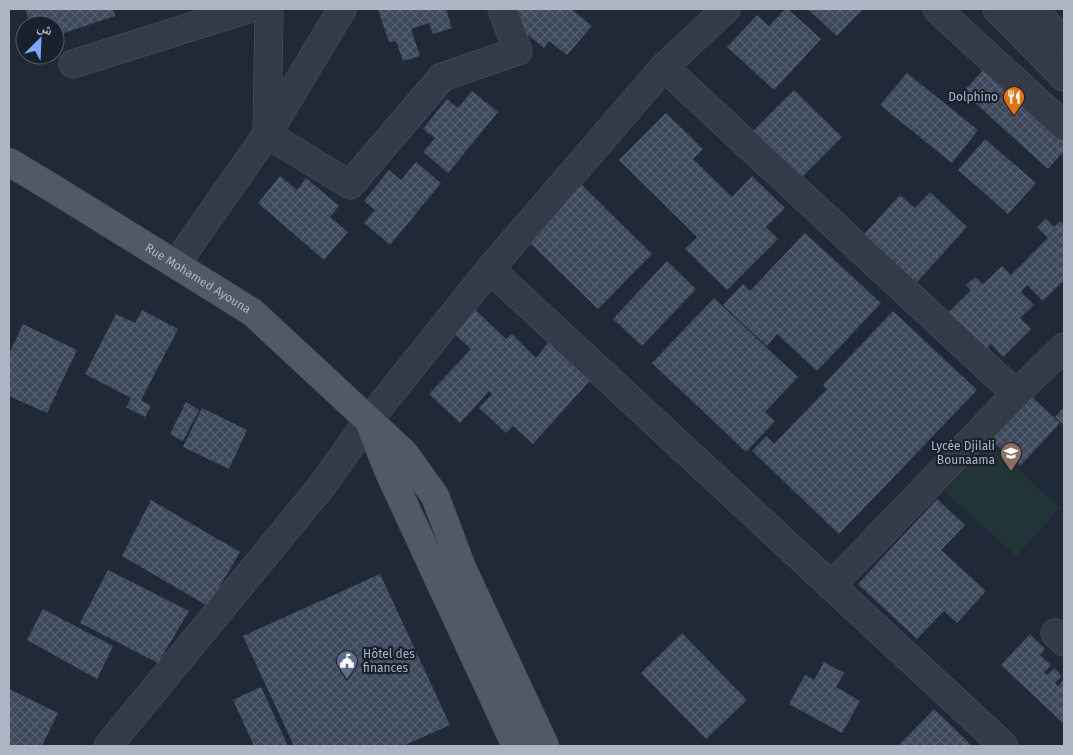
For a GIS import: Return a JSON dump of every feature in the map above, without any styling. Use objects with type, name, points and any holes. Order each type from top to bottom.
[{"type":"main road","name":"Rue Mohamed Ayouna","points":[[9,162],[252,312],[404,452],[435,496],[462,568],[545,746]]},
{"type":"main road","points":[[369,420],[388,470],[516,746]]},
{"type":"street","points":[[73,64],[248,9]]},
{"type":"street","points":[[266,134],[270,14],[268,9]]},
{"type":"street","points":[[176,264],[266,134],[342,9]]},
{"type":"street","points":[[266,134],[350,185],[442,77],[518,51],[502,9]]},
{"type":"street","points":[[108,746],[321,487],[369,420],[490,269],[664,67],[726,9]]},
{"type":"street","points":[[938,9],[1064,126]]},
{"type":"street","points":[[997,9],[1064,77]]},
{"type":"street","points":[[1032,9],[1064,41]]},
{"type":"street","points":[[664,67],[1016,394]]},
{"type":"street","points":[[490,269],[1004,746]]},
{"type":"street","points":[[831,586],[1016,394],[1064,347]]},
{"type":"green space","points":[[989,442],[1060,508],[1016,556],[944,491]]},
{"type":"building","points":[[25,9],[113,9],[115,16],[65,33],[65,15],[27,15]]},
{"type":"building","points":[[378,9],[446,9],[452,28],[433,34],[429,23],[411,29],[420,56],[403,61],[396,41],[389,42]]},
{"type":"building","points":[[517,9],[571,9],[592,26],[567,55],[549,41],[544,48],[514,24],[521,16]]},
{"type":"building","points":[[785,9],[788,9],[821,39],[774,90],[727,47],[757,15],[769,26]]},
{"type":"building","points":[[808,9],[863,9],[837,36]]},
{"type":"building","name":"Dolphino","points":[[985,68],[1064,141],[1064,151],[1048,169],[963,92]]},
{"type":"building","points":[[907,73],[978,130],[952,163],[880,105]]},
{"type":"building","points":[[794,90],[842,137],[799,180],[751,133]]},
{"type":"building","points":[[472,91],[498,112],[448,173],[423,152],[435,138],[423,129],[447,99],[458,108]]},
{"type":"building","points":[[666,113],[703,149],[693,159],[732,197],[752,176],[785,208],[766,227],[778,239],[727,290],[685,249],[697,237],[619,160]]},
{"type":"building","points":[[985,139],[1036,183],[1008,214],[958,170]]},
{"type":"building","points":[[416,162],[441,183],[390,245],[364,223],[375,210],[364,201],[389,170],[401,180]]},
{"type":"building","points":[[280,176],[297,190],[306,178],[339,206],[330,217],[348,232],[324,260],[258,203]]},
{"type":"building","points":[[580,183],[652,254],[598,309],[526,239]]},
{"type":"building","points":[[930,192],[967,227],[917,282],[914,279],[907,286],[858,241],[900,195],[915,208]]},
{"type":"building","points":[[1046,218],[1054,227],[1060,221],[1064,225],[1064,280],[1043,301],[1027,285],[1021,292],[1034,305],[1020,318],[1031,329],[1003,357],[991,344],[984,351],[945,316],[971,290],[966,285],[975,277],[983,284],[1002,266],[1011,275],[1048,238],[1037,227]]},
{"type":"building","points":[[805,233],[881,303],[817,371],[777,334],[767,346],[723,305],[743,284],[750,291]]},
{"type":"building","points":[[667,261],[696,289],[642,346],[613,319]]},
{"type":"building","points":[[714,298],[798,377],[765,412],[775,421],[746,452],[652,363]]},
{"type":"building","points":[[471,306],[506,339],[512,334],[536,358],[551,339],[593,377],[533,444],[513,426],[506,433],[479,408],[492,394],[489,391],[460,423],[429,394],[471,349],[450,330]]},
{"type":"building","points":[[142,310],[178,329],[141,400],[151,406],[145,417],[126,407],[131,398],[85,374],[116,314],[135,323]]},
{"type":"building","points":[[893,311],[977,390],[839,534],[752,451],[766,436],[774,444],[827,389],[823,385]]},
{"type":"building","points":[[23,324],[77,350],[47,413],[9,396],[9,354]]},
{"type":"building","points":[[1032,397],[1060,423],[1020,466],[991,440]]},
{"type":"building","points":[[186,402],[199,410],[183,441],[170,434]]},
{"type":"building","points":[[1064,407],[1064,425],[1055,417]]},
{"type":"building","points":[[202,408],[247,430],[229,469],[183,447]]},
{"type":"building","points":[[937,499],[965,525],[941,550],[986,591],[957,623],[944,611],[917,639],[858,584]]},
{"type":"building","points":[[151,500],[240,552],[208,606],[122,556]]},
{"type":"building","points":[[108,570],[189,611],[158,663],[80,623]]},
{"type":"building","name":"Hôtel des finances","points":[[380,574],[450,725],[403,746],[294,746],[243,636]]},
{"type":"building","points":[[43,609],[113,646],[97,679],[27,640]]},
{"type":"building","points":[[682,633],[747,700],[706,739],[641,673]]},
{"type":"building","points":[[1030,634],[1045,649],[1040,655],[1051,665],[1044,673],[1047,675],[1054,668],[1062,676],[1055,683],[1058,686],[1064,679],[1064,724],[1001,665]]},
{"type":"building","points":[[824,662],[844,673],[836,687],[860,701],[842,733],[789,704],[805,675],[814,680]]},
{"type":"building","points":[[261,687],[288,746],[254,746],[233,700]]},
{"type":"building","points":[[9,689],[58,713],[42,746],[9,746]]},
{"type":"building","points":[[934,709],[967,741],[972,746],[898,746]]},
{"type":"place","name":"Dolphino","points":[[1014,116]]},
{"type":"place","name":"Lycée Djilali Bounaama","points":[[1011,472]]},
{"type":"place","name":"Hôtel des finances","points":[[347,680]]}]
